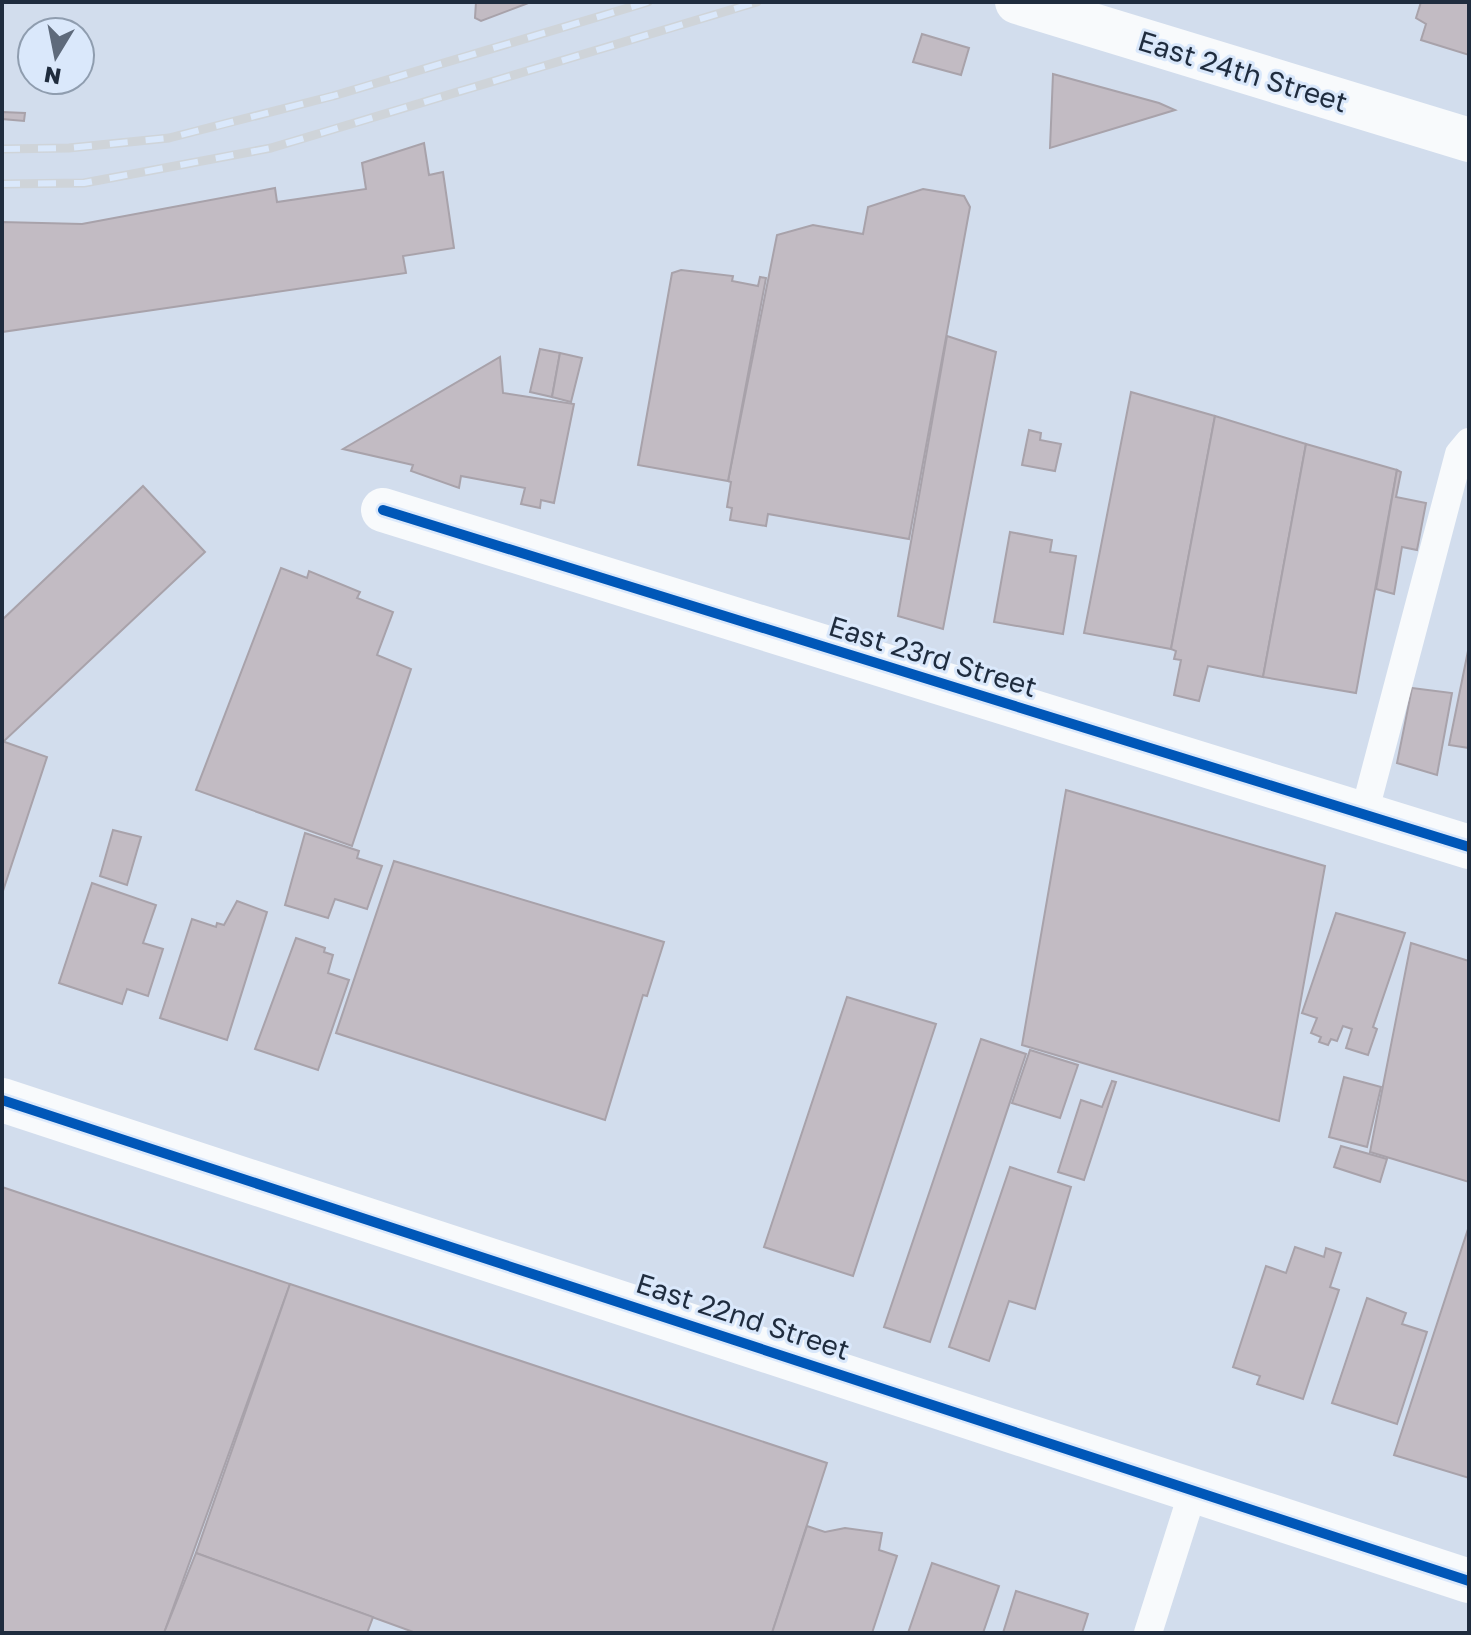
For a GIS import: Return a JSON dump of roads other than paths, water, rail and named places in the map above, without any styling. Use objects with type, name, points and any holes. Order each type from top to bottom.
[{"type":"street","name":"East 24th Street","points":[[1017,2],[1469,140]]},
{"type":"street","name":"East 23rd Street","points":[[383,510],[1469,847]]},
{"type":"street","name":"East 22nd Street","points":[[2,1100],[1194,1488],[1469,1581]]},
{"type":"lane","points":[[1364,814],[1459,454],[1469,442]]},
{"type":"lane","points":[[1148,1633],[1194,1488]]},
{"type":"railway","points":[[2,149],[69,148],[169,138],[333,96],[648,2]]},
{"type":"railway","points":[[2,184],[84,183],[271,148],[757,2]]}]
